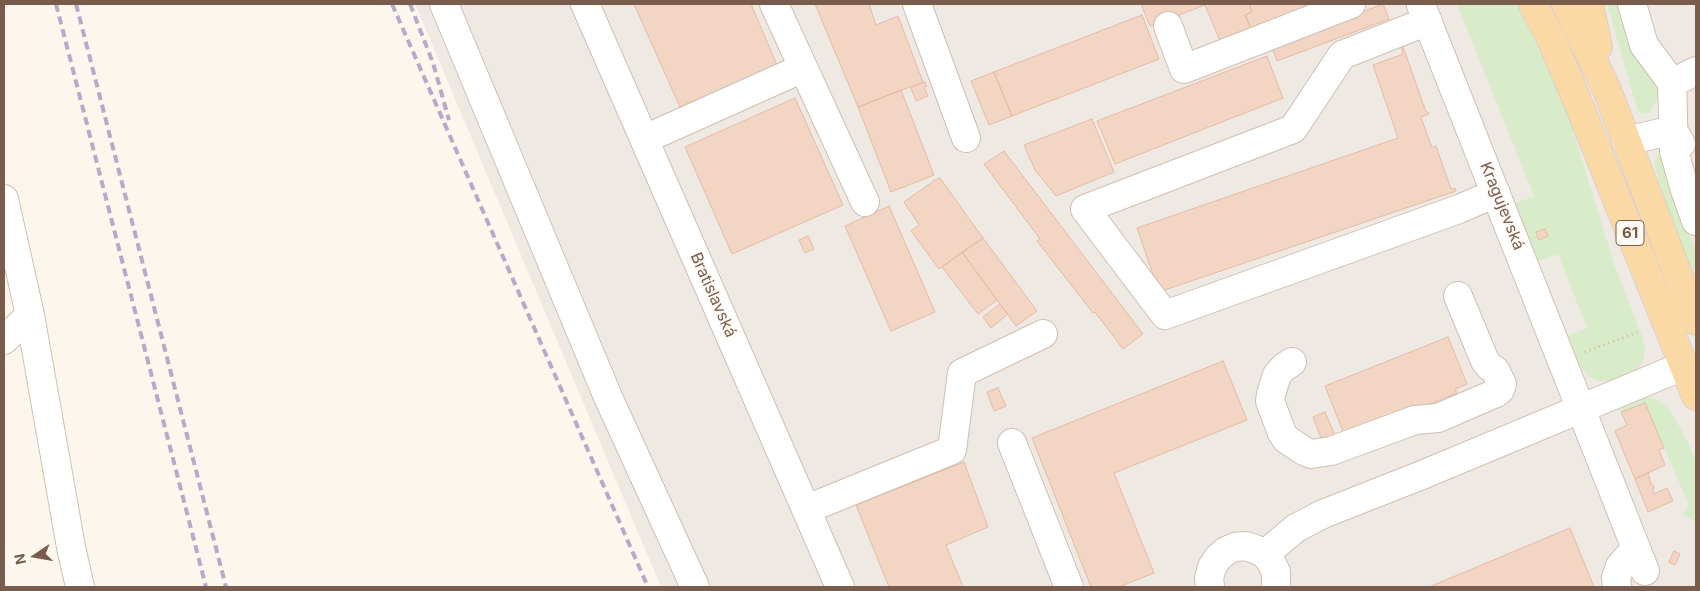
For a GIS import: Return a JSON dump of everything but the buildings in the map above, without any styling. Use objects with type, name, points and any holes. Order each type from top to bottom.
[{"type":"main road","name":"61","points":[[1533,4],[1577,100],[1696,396]]},
{"type":"main road","points":[[1566,4],[1607,90]]},
{"type":"main road","points":[[1590,4],[1607,90]]},
{"type":"main road","name":"61","points":[[1607,90],[1696,321]]},
{"type":"street","points":[[444,4],[608,397],[695,587]]},
{"type":"street","name":"Bratislavská","points":[[585,4],[840,587]]},
{"type":"street","points":[[774,4],[865,202]]},
{"type":"street","points":[[917,4],[966,138]]},
{"type":"street","points":[[1168,26],[1184,70],[1351,4]]},
{"type":"street","points":[[1632,4],[1644,45],[1672,83],[1674,151],[1696,220]]},
{"type":"street","points":[[1424,12],[1342,55],[1293,129],[1085,209],[1165,315],[1459,209],[1496,193]]},
{"type":"street","name":"Kragujevská","points":[[1424,12],[1641,559],[1620,566],[1616,578],[1617,587]]},
{"type":"street","points":[[645,139],[803,68]]},
{"type":"street","points":[[1672,83],[1696,71]]},
{"type":"street","points":[[1626,141],[1673,130]]},
{"type":"street","points":[[1673,130],[1696,169]]},
{"type":"street","points":[[4,199],[30,315],[70,548],[80,587]]},
{"type":"street","points":[[1284,368],[1270,394],[1270,401],[1286,439],[1312,454],[1331,452],[1415,420],[1438,418],[1496,393],[1500,390],[1502,384],[1495,370],[1485,360],[1458,296]]},
{"type":"street","points":[[4,340],[30,315]]},
{"type":"street","points":[[807,509],[952,450],[962,373],[1043,334]]},
{"type":"street","points":[[1265,554],[1296,528],[1323,514],[1422,475],[1683,366]]},
{"type":"street","points":[[1012,443],[1070,587]]},
{"type":"street","points":[[1210,587],[1209,578],[1212,567],[1218,558],[1226,551],[1235,547],[1246,546],[1265,554],[1271,562],[1276,572],[1276,587]]},
{"type":"path","points":[[1562,361],[1638,332]]},
{"type":"shaded area","points":[[415,4],[1696,4],[1696,587],[661,587]]},
{"type":"green space","points":[[1457,4],[1518,4],[1539,45],[1569,117],[1614,264],[1643,339],[1645,350],[1643,361],[1635,372],[1612,382],[1600,381],[1589,377],[1575,359],[1566,337],[1587,328],[1558,254],[1536,262],[1514,204],[1534,196]]},
{"type":"green space","points":[[1607,4],[1619,4],[1635,57],[1659,92],[1656,102],[1649,113],[1643,114],[1637,109]]},
{"type":"green space","points":[[1657,155],[1661,156],[1696,252],[1696,285],[1665,202],[1654,164]]},
{"type":"green space","points":[[1649,397],[1659,401],[1670,410],[1688,442],[1696,463],[1696,522],[1683,514],[1689,505],[1645,403],[1621,412],[1619,409],[1626,403]]},
{"type":"railway","points":[[56,4],[206,587]]},
{"type":"railway","points":[[76,4],[226,587]]},
{"type":"railway","points":[[392,4],[648,587]]},
{"type":"railway","points":[[410,4],[433,63],[449,120]]}]
